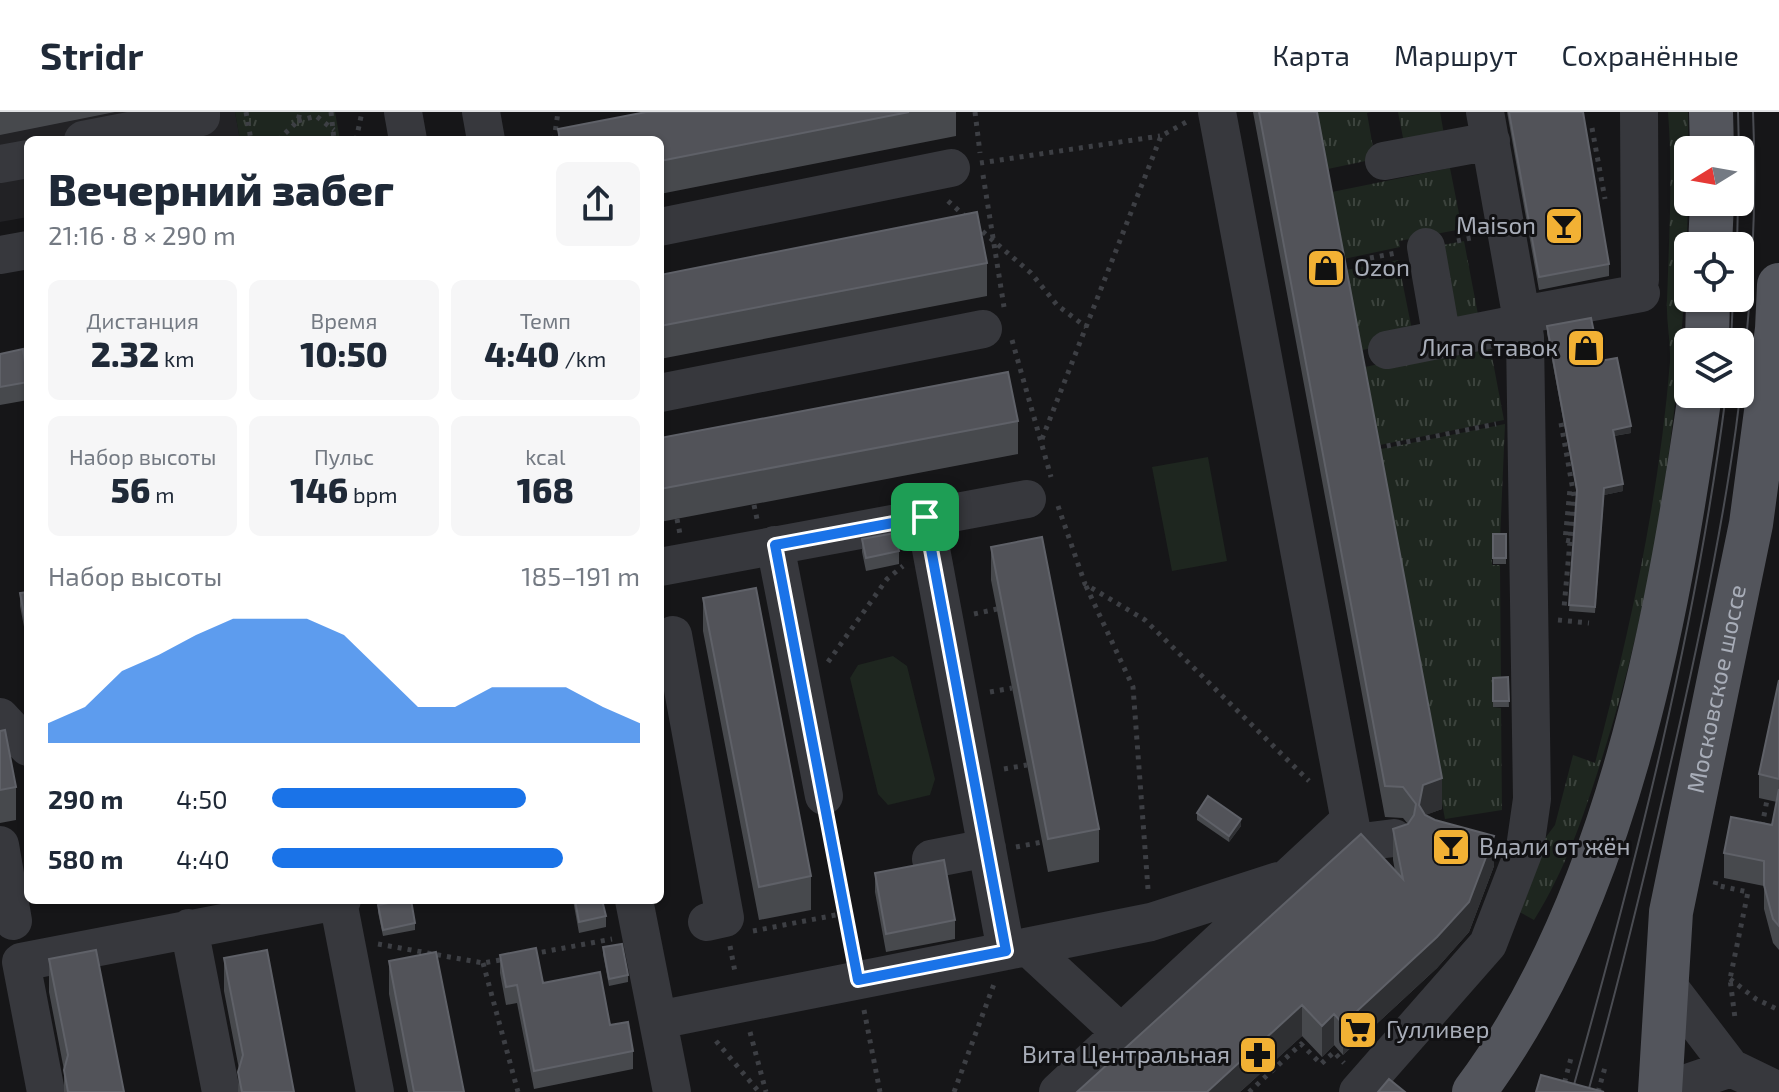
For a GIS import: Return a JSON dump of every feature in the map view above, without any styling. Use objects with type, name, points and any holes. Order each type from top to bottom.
[{"type":"main road","points":[[1711,112],[1712,136]]},
{"type":"main road","name":"Московское шоссе","points":[[1660,1092],[1671,912],[1751,524],[1777,329],[1779,285]]},
{"type":"main road","points":[[1474,1092],[1500,1057],[1536,994],[1577,906],[1613,801],[1663,613],[1698,408]]},
{"type":"street","points":[[104,136],[201,117],[201,112]]},
{"type":"street","points":[[403,112],[407,136]]},
{"type":"street","points":[[481,112],[485,136]]},
{"type":"street","points":[[1387,350],[1522,319],[1641,286],[1639,112]]},
{"type":"street","points":[[1201,117],[1354,843],[1394,838]]},
{"type":"street","points":[[1354,1080],[1488,944],[1510,844],[1532,799],[1522,319],[1488,127],[1384,161]]},
{"type":"street","points":[[0,164],[24,160]]},
{"type":"street","points":[[664,226],[935,172]]},
{"type":"street","points":[[1426,247],[1442,339]]},
{"type":"street","points":[[0,255],[24,251]]},
{"type":"street","points":[[664,392],[983,329]]},
{"type":"street","points":[[664,566],[775,545],[927,531],[1043,504]]},
{"type":"street","points":[[927,531],[987,848],[1017,949],[1121,1033]]},
{"type":"street","points":[[775,545],[824,796]]},
{"type":"street","points":[[673,635],[677,752],[720,925]]},
{"type":"street","points":[[0,717],[24,744]]},
{"type":"street","points":[[0,753],[24,749]]},
{"type":"street","points":[[1058,1092],[1349,821]]},
{"type":"street","points":[[13,921],[7,860],[24,841]]},
{"type":"street","points":[[931,859],[987,848]]},
{"type":"street","points":[[675,1016],[1151,922],[1287,878]]},
{"type":"street","points":[[46,1092],[21,962],[318,904]]},
{"type":"street","points":[[341,904],[375,1092]]},
{"type":"street","points":[[638,917],[675,1016],[672,1092]]},
{"type":"street","points":[[189,928],[221,1092]]},
{"type":"street","points":[[1666,983],[1779,1091]]},
{"type":"street","points":[[1660,1092],[1734,1050]]},
{"type":"path","points":[[246,112],[250,136]]},
{"type":"path","points":[[248,121],[254,112]]},
{"type":"path","points":[[292,136],[300,112]]},
{"type":"path","points":[[331,112],[334,136]]},
{"type":"path","points":[[357,136],[362,112]]},
{"type":"path","points":[[555,136],[558,112]]},
{"type":"path","points":[[282,136],[296,124],[316,116],[334,130]]},
{"type":"path","points":[[935,172],[1164,134],[1201,117]]},
{"type":"path","points":[[1042,440],[1164,134]]},
{"type":"path","points":[[935,172],[1031,273],[1057,305],[1086,327]]},
{"type":"path","points":[[1372,449],[1506,422]]},
{"type":"path","points":[[1570,541],[1565,540],[1571,480]]},
{"type":"path","points":[[1574,496],[1562,621],[1589,623]]},
{"type":"path","points":[[1043,504],[1133,687],[1151,922]]},
{"type":"path","points":[[805,695],[887,579],[927,531]]},
{"type":"path","points":[[1085,584],[1145,620],[1349,821]]},
{"type":"path","points":[[824,796],[880,1092]]},
{"type":"path","points":[[1759,838],[1767,800]]},
{"type":"path","points":[[1718,872],[1715,885],[1748,892]]},
{"type":"path","points":[[1734,1050],[1730,979],[1751,879]]},
{"type":"path","points":[[766,1092],[720,925],[846,913]]},
{"type":"path","points":[[526,955],[638,917]]},
{"type":"path","points":[[345,938],[483,963],[512,958]]},
{"type":"path","points":[[954,1092],[1017,949]]},
{"type":"path","points":[[483,963],[518,1092]]},
{"type":"path","points":[[1730,979],[1756,999],[1779,1010]]},
{"type":"path","points":[[675,1016],[759,1092]]},
{"type":"path","points":[[1249,1092],[1301,1044],[1321,1064],[1334,1052],[1354,1080]]},
{"type":"path","points":[[1562,1092],[1571,1058]]},
{"type":"path","points":[[1598,1092],[1606,1064]]},
{"type":"shaded area","points":[[0,112],[235,112],[239,136],[24,136],[24,218],[0,222]]},
{"type":"green space","points":[[235,112],[335,112],[339,136],[239,136]]},
{"type":"green space","points":[[1312,112],[1371,112],[1367,113],[1375,159],[1323,170]]},
{"type":"green space","points":[[1398,112],[1440,112],[1445,140],[1405,148]]},
{"type":"green space","points":[[1668,112],[1688,112],[1688,136],[1674,136],[1674,216],[1687,216],[1687,232],[1674,232],[1674,312],[1683,312],[1682,328],[1674,328],[1674,408],[1659,520],[1625,681],[1602,758],[1565,861],[1534,920],[1514,909],[1540,845],[1555,825],[1573,755],[1595,763],[1620,664],[1651,514],[1670,362],[1667,309]]},
{"type":"green space","points":[[1450,168],[1462,229],[1399,241],[1400,247],[1339,260],[1327,193]]},
{"type":"green space","points":[[1464,241],[1480,325],[1447,331],[1432,247]]},
{"type":"green space","points":[[1398,260],[1414,340],[1357,351],[1341,271]]},
{"type":"green space","points":[[1489,341],[1504,420],[1375,446],[1360,368]]},
{"type":"green space","points":[[1505,424],[1500,540],[1492,541],[1492,565],[1500,565],[1501,683],[1493,684],[1493,707],[1501,708],[1502,810],[1445,819],[1376,450]]},
{"type":"green space","points":[[1208,457],[1227,561],[1172,571],[1152,467]]},
{"type":"green space","points":[[893,656],[907,666],[935,779],[930,795],[888,805],[878,794],[850,678],[858,665]]},
{"type":"building","points":[[646,112],[909,112],[664,160],[664,136],[559,136],[558,129]]},
{"type":"building","points":[[1259,112],[1317,112],[1442,778],[1423,785],[1419,805],[1425,815],[1435,820],[1494,836],[1469,902],[1437,937],[1343,1024],[1334,1014],[1322,1026],[1302,1005],[1207,1092],[1077,1092],[1361,834],[1403,879],[1393,829],[1408,824],[1416,804],[1403,787],[1385,786]]},
{"type":"building","points":[[1509,112],[1583,112],[1609,264],[1539,277]]},
{"type":"building","points":[[977,212],[987,263],[664,325],[664,274]]},
{"type":"building","points":[[1591,318],[1600,361],[1617,358],[1631,426],[1613,430],[1623,484],[1604,488],[1595,607],[1569,605],[1577,490],[1547,326]]},
{"type":"building","points":[[23,349],[24,383],[0,387],[0,354]]},
{"type":"building","points":[[1008,372],[1018,421],[664,488],[664,437]]},
{"type":"building","points":[[895,533],[899,551],[866,558],[862,539]]},
{"type":"building","points":[[1493,534],[1506,534],[1506,558],[1493,558]]},
{"type":"building","points":[[1042,537],[1099,829],[1048,839],[991,547]]},
{"type":"building","points":[[756,588],[811,876],[759,887],[703,598]]},
{"type":"building","points":[[24,592],[24,614],[20,593]]},
{"type":"building","points":[[1508,677],[1509,701],[1493,701],[1493,678]]},
{"type":"building","points":[[1779,680],[1779,779],[1759,774]]},
{"type":"building","points":[[5,730],[16,787],[0,790],[0,731]]},
{"type":"building","points":[[1779,789],[1779,926],[1773,919],[1764,885],[1764,861],[1724,853],[1731,817],[1772,825]]},
{"type":"building","points":[[1208,796],[1241,819],[1229,836],[1197,813]]},
{"type":"building","points":[[944,860],[955,920],[886,934],[875,873]]},
{"type":"building","points":[[412,904],[415,923],[383,930],[378,905]]},
{"type":"building","points":[[576,904],[603,904],[606,916],[579,922]]},
{"type":"building","points":[[622,944],[628,975],[609,979],[603,947]]},
{"type":"building","points":[[536,948],[543,983],[600,972],[610,1025],[628,1022],[633,1051],[534,1071],[517,985],[506,987],[500,955]]},
{"type":"building","points":[[96,950],[124,1092],[68,1092],[64,1070],[68,1055],[49,959]]},
{"type":"building","points":[[267,950],[294,1092],[242,1092],[238,1072],[243,1055],[224,958]]},
{"type":"building","points":[[436,952],[464,1092],[414,1092],[389,961]]},
{"type":"building","points":[[1541,1075],[1604,1092],[1536,1092]]},
{"type":"building","points":[[1389,1079],[1405,1092],[1378,1092]]},
{"type":"tram line","points":[[1738,112],[1739,136]]},
{"type":"tram line","points":[[1588,1092],[1666,784],[1724,506],[1736,429],[1752,272],[1753,112]]},
{"type":"tram line","points":[[1737,232],[1738,216]]},
{"type":"tram line","points":[[1732,312],[1732,328]]},
{"type":"tram line","points":[[1572,1092],[1662,746],[1698,570],[1724,408]]},
{"type":"place","name":"Maison","points":[[1564,226]]},
{"type":"place","name":"Ozon","points":[[1326,268]]},
{"type":"place","name":"Лига Ставок","points":[[1586,348]]},
{"type":"place","name":"Вдали от жён","points":[[1451,847]]},
{"type":"place","name":"Гулливер","points":[[1358,1030]]},
{"type":"place","name":"Вита Центральная","points":[[1258,1055]]},
{"type":"route","points":[[925,517],[1006,951],[858,980],[775,545],[925,517]]}]
